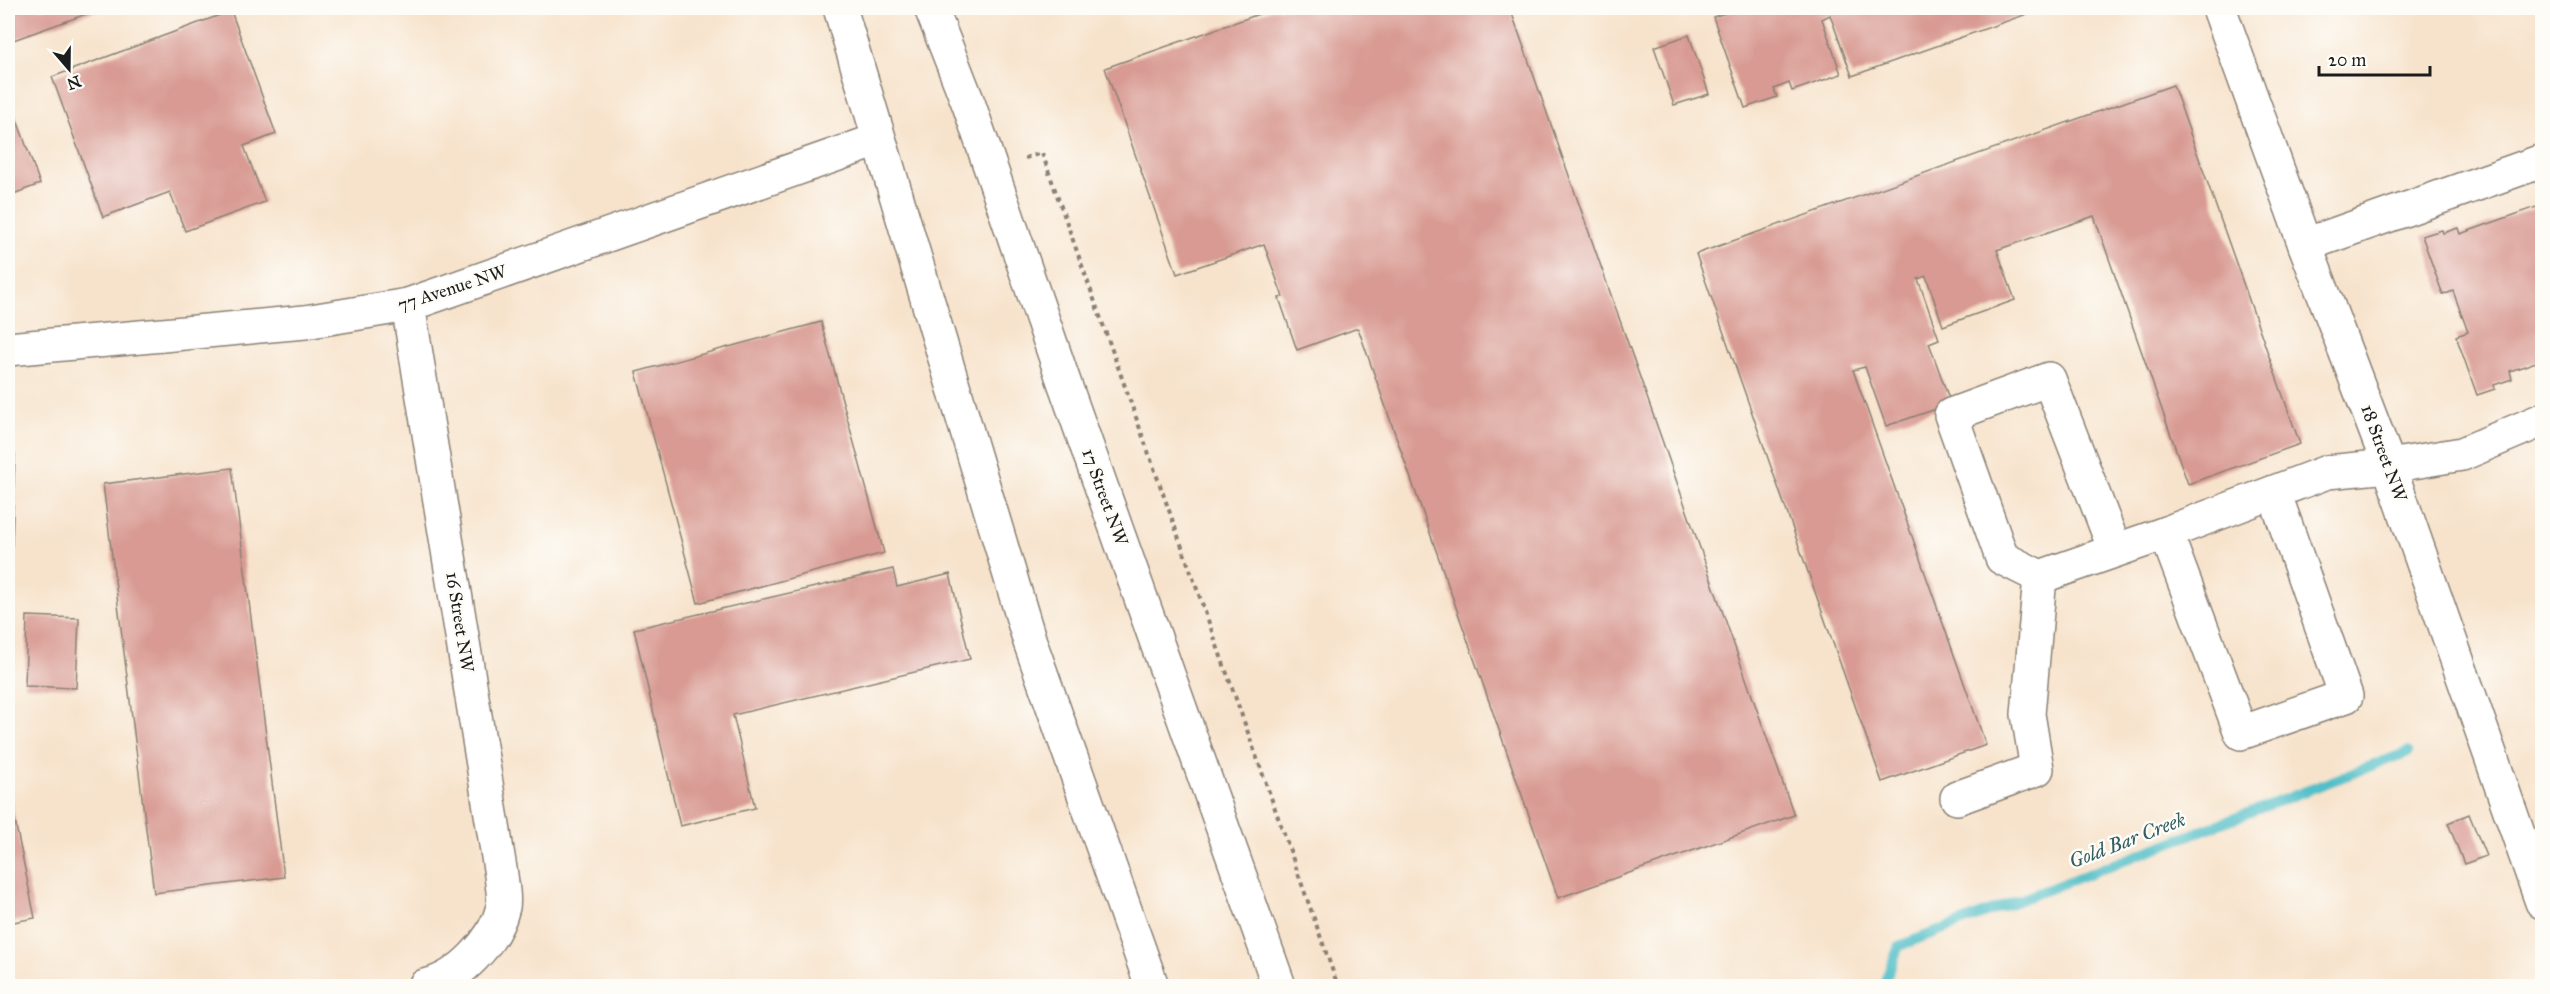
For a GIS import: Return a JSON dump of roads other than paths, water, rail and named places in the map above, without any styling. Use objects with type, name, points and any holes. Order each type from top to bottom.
[{"type":"street","points":[[840,8],[1030,642],[1152,987]]},
{"type":"street","name":"17 Street NW","points":[[932,8],[1279,987]]},
{"type":"street","name":"18 Street NW","points":[[2219,8],[2305,245],[2389,466],[2542,902]]},
{"type":"street","name":"77 Avenue NW","points":[[8,349],[305,322],[408,305],[878,140]]},
{"type":"street","points":[[2305,245],[2542,161]]},
{"type":"street","name":"16 Street NW","points":[[408,305],[501,875],[504,906],[491,938],[475,957],[435,984],[425,987]]},
{"type":"street","points":[[2115,550],[2049,379],[1951,415],[2002,558],[2040,577],[2166,533],[2327,472],[2389,466],[2462,454],[2542,420]]},
{"type":"street","points":[[2166,533],[2241,733],[2346,696],[2274,492]]},
{"type":"street","points":[[1957,798],[2037,769],[2028,714],[2040,577]]},
{"type":"waterway","name":"Gold Bar Creek","points":[[1883,986],[1899,946],[2408,752]]}]
